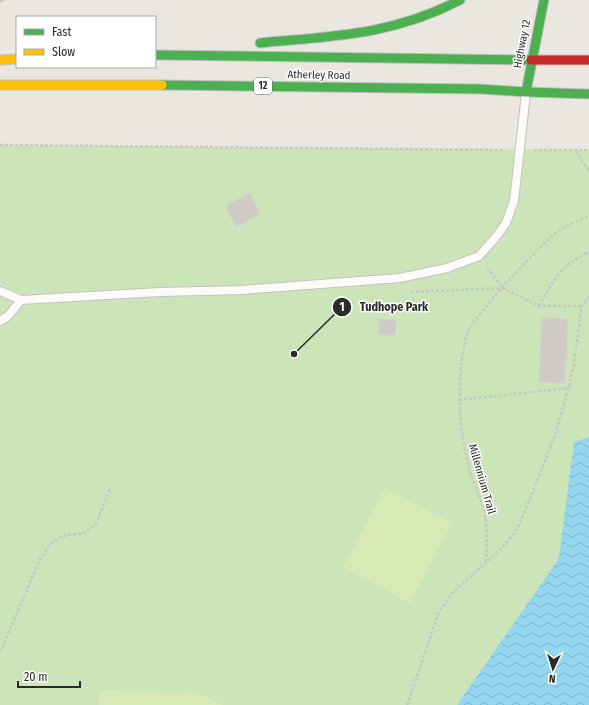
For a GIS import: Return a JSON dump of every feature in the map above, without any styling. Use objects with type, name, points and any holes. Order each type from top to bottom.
[{"type":"main road","points":[[248,44],[365,33],[393,28],[439,12],[460,0]]},
{"type":"main road","name":"Highway 12","points":[[526,92],[531,60],[544,0]]},
{"type":"main road","points":[[156,54],[225,46]]},
{"type":"main road","name":"Atherley Road","points":[[156,54],[589,60]]},
{"type":"main road","points":[[0,60],[16,59]]},
{"type":"main road","name":"Atherley Road","points":[[0,85],[110,84],[472,89],[589,94]]},
{"type":"lane","points":[[0,291],[21,300],[160,292],[242,290],[400,278],[447,268],[478,256],[503,228],[514,201],[526,92]]},
{"type":"lane","points":[[0,321],[8,316],[21,300]]},
{"type":"path","points":[[0,1],[6,0]]},
{"type":"path","points":[[0,145],[589,150]]},
{"type":"path","points":[[575,150],[589,172]]},
{"type":"path","name":"Millennium Trail","points":[[486,562],[486,523],[482,505],[472,479],[465,452],[459,400],[463,357],[468,330],[503,288],[549,238],[562,229],[589,216]]},
{"type":"path","points":[[538,306],[557,275],[566,265],[589,252]]},
{"type":"path","points":[[478,256],[503,288],[538,306],[582,306]]},
{"type":"path","points":[[407,705],[438,614],[453,592],[501,549],[516,531],[555,436],[573,370],[582,306],[589,295]]},
{"type":"path","points":[[459,400],[569,388]]},
{"type":"path","points":[[0,652],[40,559],[50,544],[63,536],[84,533],[96,524],[111,487]]},
{"type":"green space","points":[[0,145],[589,150],[589,574],[559,558],[457,705],[0,705]]},
{"type":"green space","points":[[385,488],[452,523],[410,603],[343,567]]},
{"type":"green space","points":[[99,690],[195,692],[223,705],[99,705]]},
{"type":"water","points":[[589,437],[589,705],[457,705],[559,558],[574,442]]},
{"type":"building","points":[[250,193],[260,214],[236,227],[225,206]]},
{"type":"building","points":[[542,318],[568,319],[565,383],[539,382]]},
{"type":"building","points":[[379,319],[396,320],[395,335],[378,335]]},
{"type":"traffic: fast","points":[[260,43],[338,36],[387,27],[435,12],[460,0]]},
{"type":"traffic: fast","points":[[162,85],[480,89],[526,92],[544,0]]},
{"type":"traffic: fast","points":[[156,55],[531,60]]},
{"type":"traffic: fast","points":[[526,92],[589,94]]},
{"type":"traffic: slow","points":[[0,60],[16,59]]},
{"type":"traffic: slow","points":[[0,85],[162,85]]},
{"type":"traffic: jam","points":[[531,60],[589,60]]},
{"type":"place","name":"Tudhope Park","points":[[294,354]]}]
